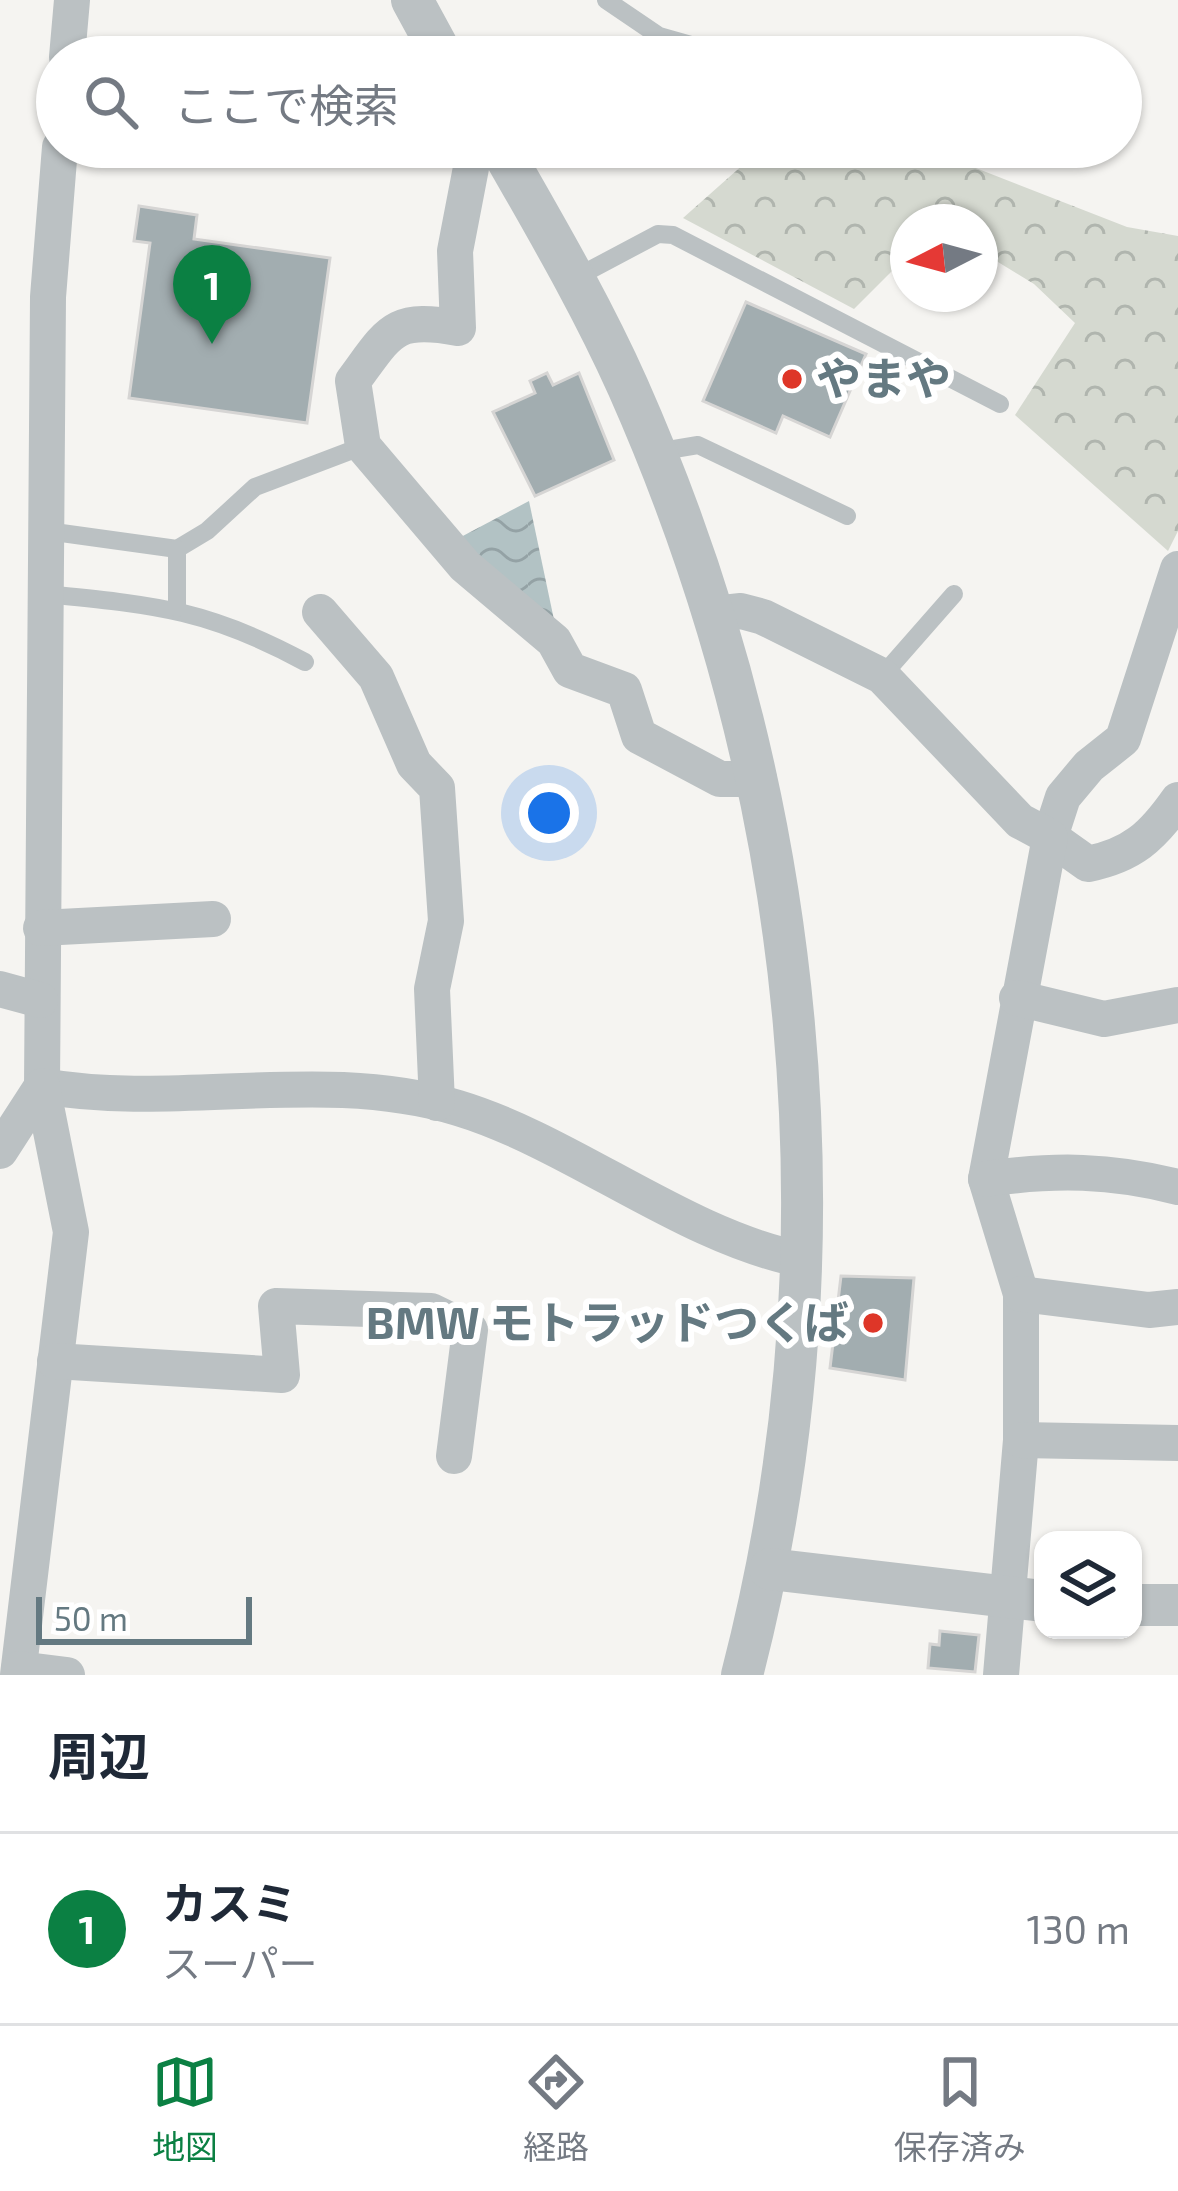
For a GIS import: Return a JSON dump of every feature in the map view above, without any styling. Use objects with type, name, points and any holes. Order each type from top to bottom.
[{"type":"street","points":[[69,36],[72,0]]},
{"type":"street","points":[[412,0],[432,36]]},
{"type":"street","points":[[58,168],[48,297],[41,1086],[71,1232],[18,1672],[68,1675]]},
{"type":"street","points":[[471,168],[455,251],[458,328],[416,320],[387,335],[353,381],[363,446],[465,566],[554,641],[570,670],[624,690],[639,736],[720,779],[759,778]]},
{"type":"street","points":[[512,168],[575,278],[656,452],[714,614],[759,778],[789,967],[801,1094],[797,1367],[770,1569],[742,1675]]},
{"type":"street","points":[[1001,1675],[1026,1599],[1021,1294],[986,1179],[1049,837],[1063,796],[1089,766],[1124,739],[1178,569]]},
{"type":"street","points":[[714,614],[741,611],[763,617],[882,676],[1020,821],[1088,864],[1126,856],[1156,832],[1178,800]]},
{"type":"street","points":[[320,612],[376,677],[414,764],[437,788],[446,921],[432,989],[437,1103]]},
{"type":"street","points":[[41,928],[213,919]]},
{"type":"street","points":[[0,989],[40,1000]]},
{"type":"street","points":[[1017,998],[1103,1019],[1178,1005]]},
{"type":"street","points":[[41,1086],[90,1094],[372,1088],[461,1108],[733,1235],[799,1259]]},
{"type":"street","points":[[0,1151],[41,1086]]},
{"type":"street","points":[[986,1179],[1059,1168],[1122,1173],[1178,1186]]},
{"type":"street","points":[[1021,1294],[1149,1310],[1178,1307]]},
{"type":"street","points":[[56,1361],[282,1375],[276,1306],[431,1311],[470,1330],[454,1456]]},
{"type":"street","points":[[1021,1440],[1178,1443]]},
{"type":"street","points":[[770,1569],[1026,1599]]},
{"type":"street","points":[[1142,1606],[1178,1605]]},
{"type":"lane","points":[[606,0],[662,36]]},
{"type":"lane","points":[[575,278],[658,234],[673,235],[1000,404]]},
{"type":"lane","points":[[656,452],[698,445],[847,516]]},
{"type":"lane","points":[[46,531],[177,549],[207,531],[255,487],[363,446]]},
{"type":"lane","points":[[177,549],[177,608]]},
{"type":"lane","points":[[882,676],[954,593]]},
{"type":"lane","points":[[46,594],[177,608],[209,616],[305,662]]},
{"type":"green space","points":[[739,168],[976,168],[1127,227],[1178,236],[1178,531],[1168,551],[1015,415],[1075,323],[1034,284],[998,262],[998,204],[890,204],[890,273],[854,309],[683,218]]},
{"type":"water","points":[[529,501],[557,634],[459,538]]},
{"type":"building","points":[[139,206],[197,215],[194,239],[330,258],[307,423],[129,398],[150,243],[134,241]]},
{"type":"building","points":[[746,302],[866,354],[830,437],[783,416],[776,433],[703,401]]},
{"type":"building","points":[[547,373],[553,385],[579,373],[614,460],[535,496],[493,412],[535,393],[530,381]]},
{"type":"building","name":"BMW モトラッドつくば","points":[[841,1276],[914,1278],[905,1380],[830,1368]]},
{"type":"building","points":[[940,1631],[979,1635],[975,1672],[928,1668],[930,1644],[939,1645]]},
{"type":"place","name":"カスミ","points":[[212,344]]},
{"type":"place","name":"やまや","points":[[792,379]]},
{"type":"place","name":"BMW モトラッドつくば","points":[[873,1323]]}]
